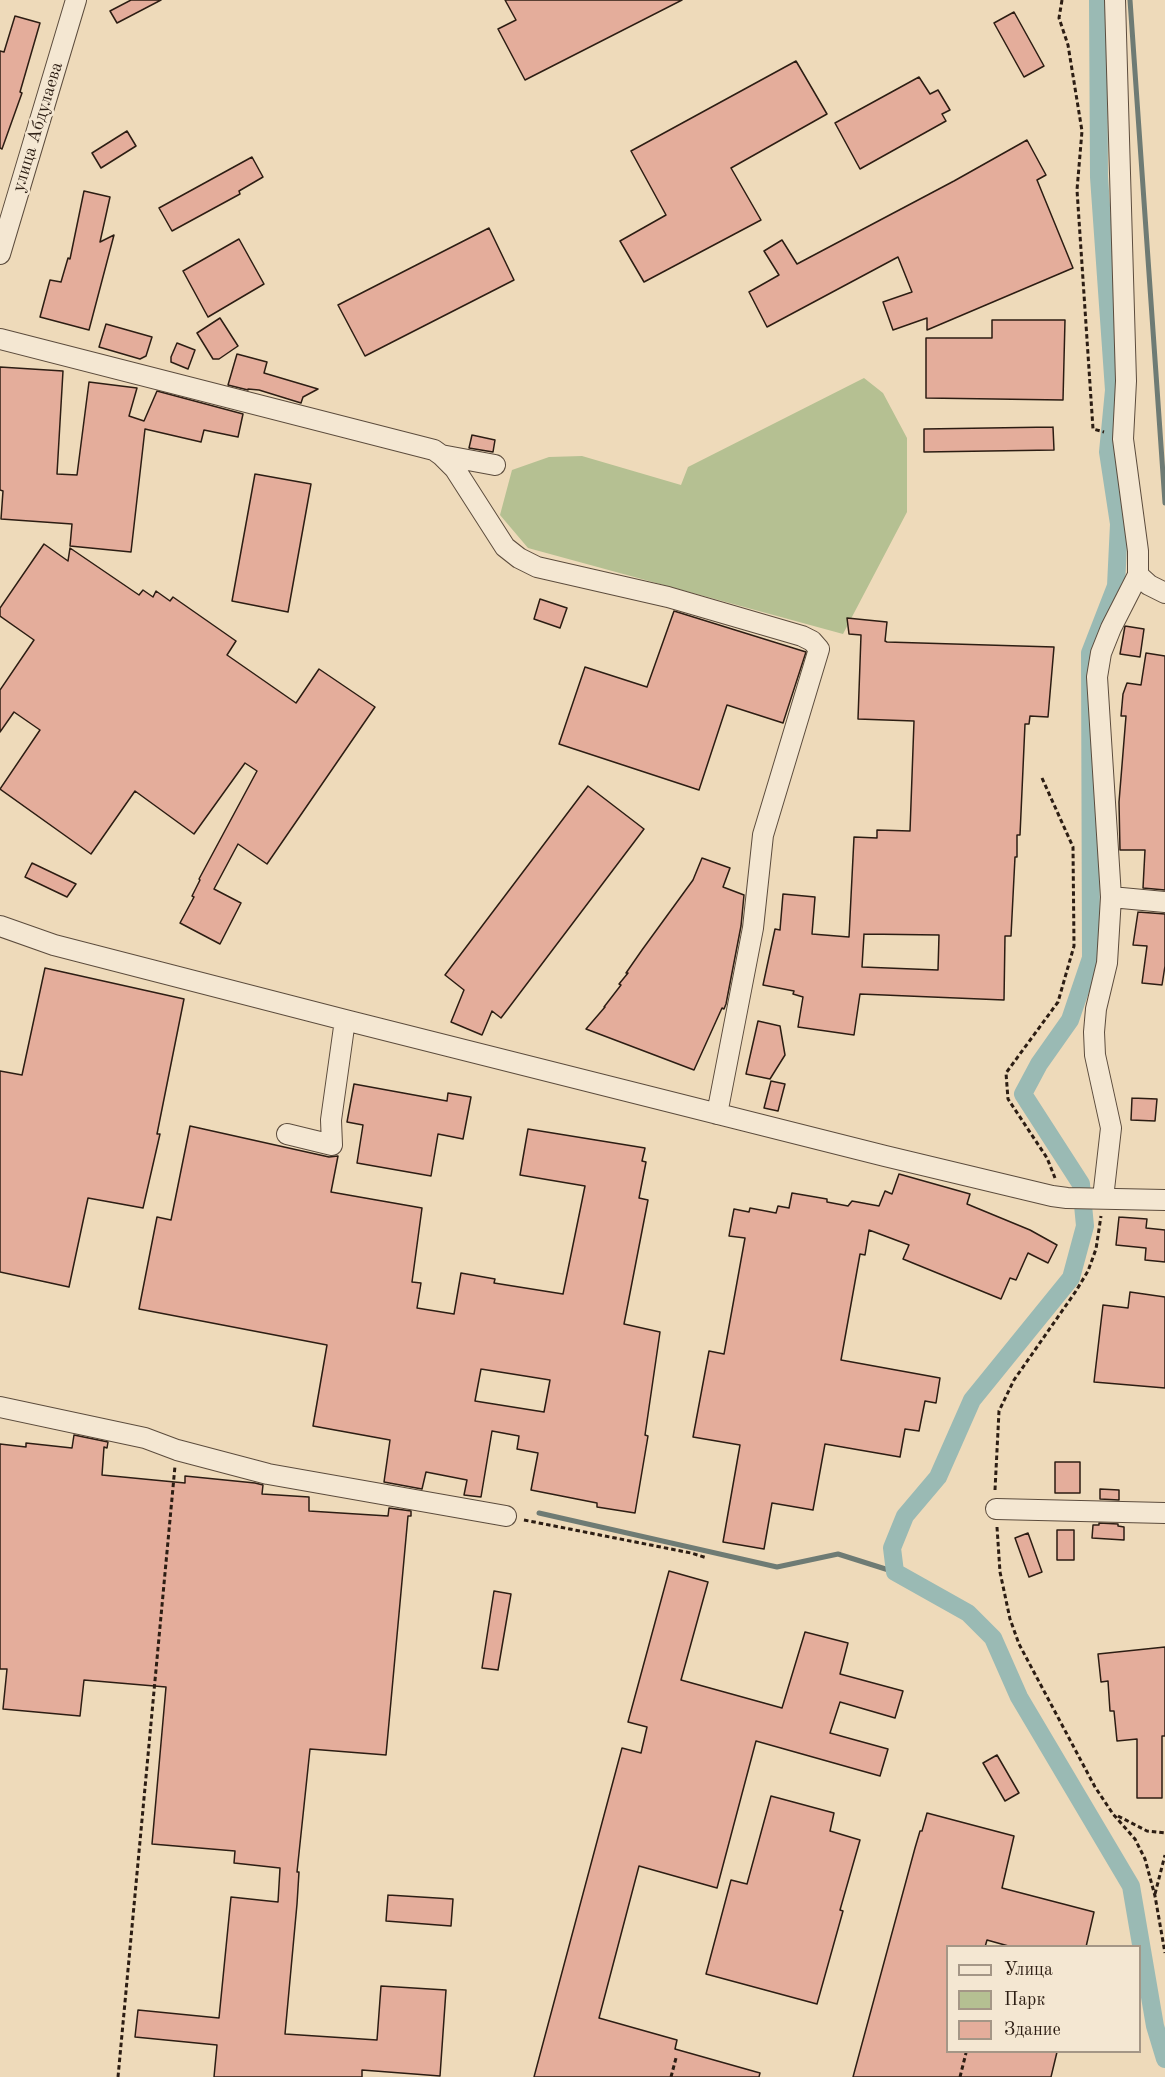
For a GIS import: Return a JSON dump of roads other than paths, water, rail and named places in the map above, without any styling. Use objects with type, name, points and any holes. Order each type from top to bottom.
[{"type":"street","name":"улица Абдулаева","points":[[0,254],[76,0]]},
{"type":"street","points":[[1097,1198],[1110,1128],[1095,1055],[1094,1032],[1096,1009],[1107,963],[1111,897],[1097,677],[1101,653],[1111,628],[1138,575],[1138,551],[1123,439],[1126,381],[1115,0]]},
{"type":"street","points":[[0,339],[434,450],[455,469],[505,547],[519,558],[537,567],[668,597],[802,636],[812,641],[819,649],[763,835],[753,928],[717,1114]]},
{"type":"street","points":[[441,454],[495,465]]},
{"type":"street","points":[[1138,575],[1149,585],[1165,593]]},
{"type":"street","points":[[1111,897],[1165,902]]},
{"type":"street","points":[[0,926],[54,945],[344,1028],[717,1114],[885,1156],[1064,1197],[1165,1200]]},
{"type":"street","points":[[287,1134],[332,1145],[331,1120],[344,1028]]},
{"type":"street","points":[[0,1407],[146,1438],[177,1450],[267,1474],[506,1516]]},
{"type":"street","points":[[996,1509],[1165,1513]]},
{"type":"waterway","points":[[1098,0],[1099,177],[1114,390],[1108,452],[1119,524],[1116,586],[1090,653],[1091,958],[1070,1020],[1039,1064],[1023,1094],[1081,1184],[1085,1226],[1071,1278],[972,1400],[938,1477],[905,1516],[892,1548],[895,1572],[968,1613],[993,1638],[1019,1697],[1131,1886],[1155,2026],[1165,2059]]},
{"type":"waterway","points":[[1130,0],[1165,503]]},
{"type":"waterway","points":[[539,1513],[777,1567],[838,1554],[895,1572]]}]
